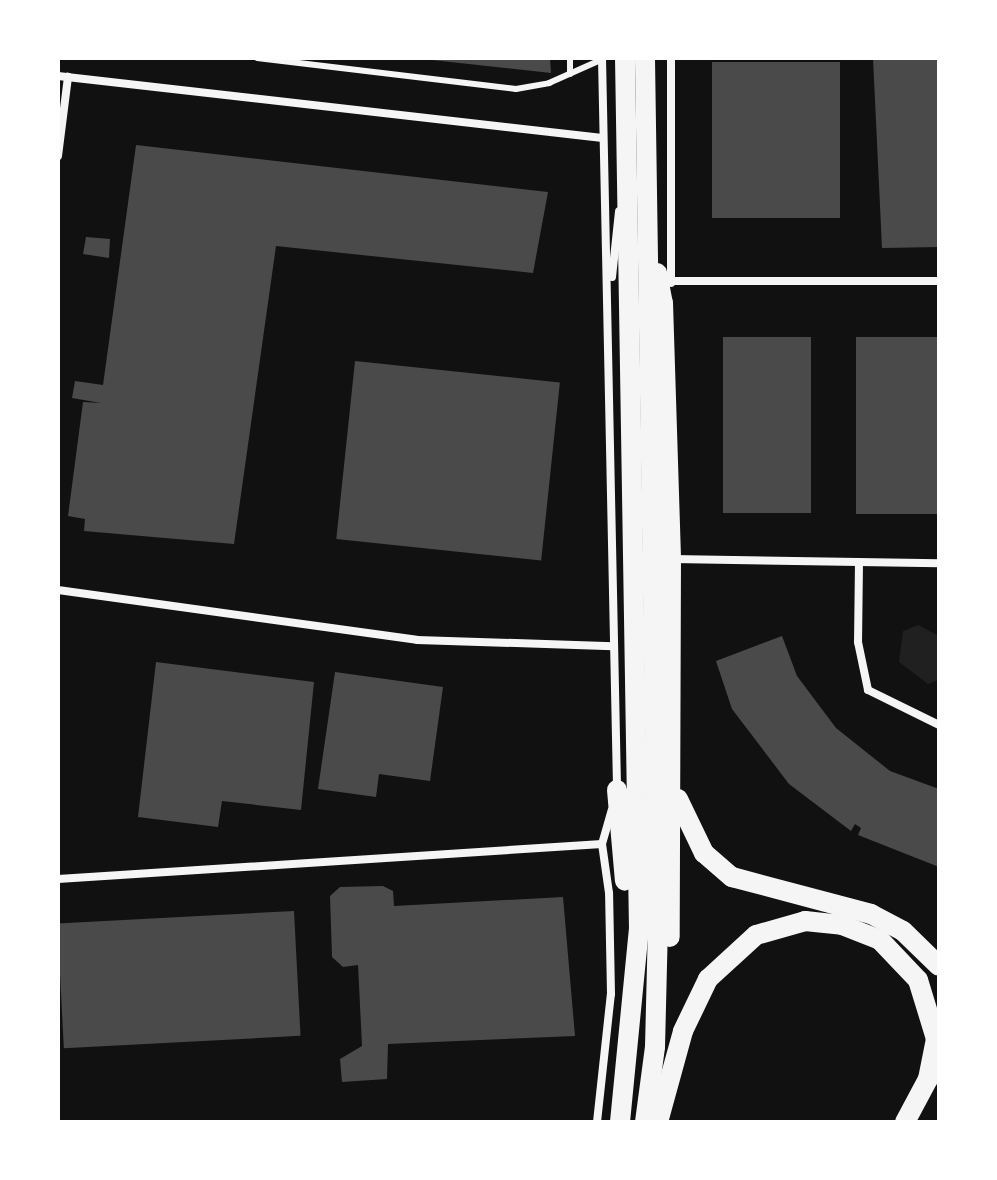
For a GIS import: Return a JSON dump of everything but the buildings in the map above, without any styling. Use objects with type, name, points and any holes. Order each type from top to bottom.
[{"type":"main road","points":[[620,1122],[639,929],[625,58]]},
{"type":"main road","points":[[645,58],[657,1011]]},
{"type":"main road","points":[[645,1122],[657,1011],[670,932],[672,784],[671,559],[663,303],[648,223]]},
{"type":"main road","points":[[672,784],[695,839],[722,870],[754,886],[871,914],[903,931],[939,966]]},
{"type":"main road","points":[[617,790],[633,983]]},
{"type":"main road","points":[[658,1122],[683,1031],[708,979],[736,948],[786,924],[842,925],[887,945],[918,980],[938,1044],[928,1079],[905,1122]]},
{"type":"street","points":[[597,1122],[605,1083],[611,994],[609,893],[602,844],[617,790],[610,292],[602,138],[602,58]]},
{"type":"street","points":[[663,303],[671,281],[671,58]]},
{"type":"street","points":[[58,76],[602,138]]},
{"type":"street","points":[[58,156],[68,77]]},
{"type":"street","points":[[610,292],[627,155]]},
{"type":"street","points":[[671,281],[939,281]]},
{"type":"street","points":[[671,559],[939,563]]},
{"type":"street","points":[[859,562],[858,642],[868,690],[939,725]]},
{"type":"street","points":[[58,590],[417,640],[613,646]]},
{"type":"street","points":[[58,879],[602,844]]},
{"type":"lane","points":[[257,58],[516,89],[570,74],[602,58]]},
{"type":"lane","points":[[570,58],[570,74]]},
{"type":"shaded area","points":[[918,625],[939,636],[939,680],[928,684],[899,662],[903,631]]}]
